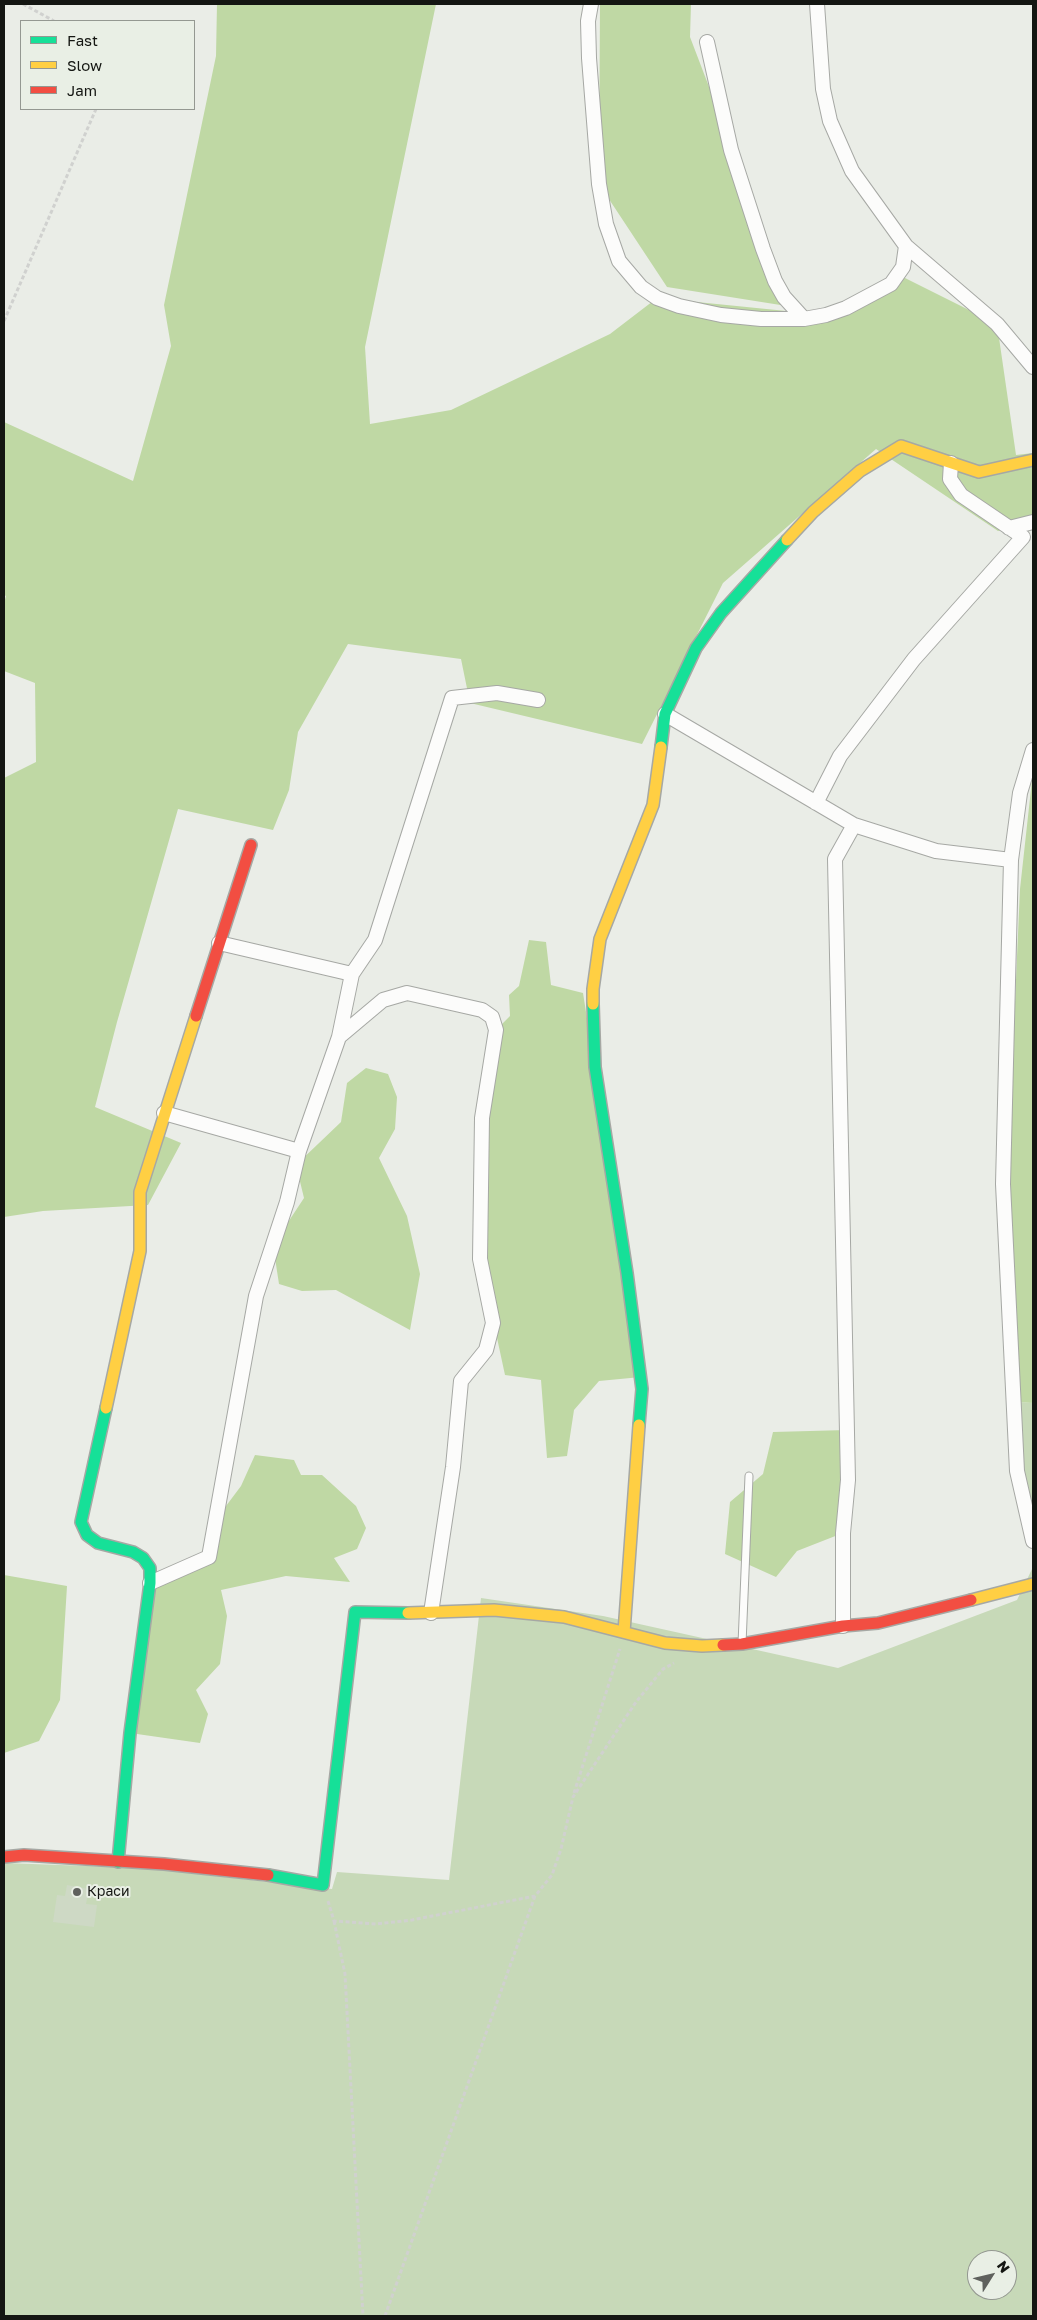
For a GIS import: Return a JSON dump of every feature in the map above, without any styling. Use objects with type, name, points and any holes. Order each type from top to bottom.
[{"type":"street","points":[[590,4],[588,21],[589,58],[599,184],[606,224],[619,261],[642,287],[657,298],[679,306],[720,315],[761,319],[804,319],[826,315],[846,308],[891,284],[903,267],[906,246]]},
{"type":"street","points":[[817,4],[824,89],[837,138],[852,171],[906,246],[997,324],[1033,367]]},
{"type":"street","points":[[707,42],[731,150],[766,257],[775,281],[784,297],[804,319]]},
{"type":"street","points":[[624,1632],[642,1389],[627,1273],[595,1067],[593,989],[600,939],[653,805],[665,714],[696,648],[721,613],[813,512],[860,471],[901,446],[979,472],[1033,459]]},
{"type":"street","points":[[816,803],[840,756],[897,682],[1023,537],[961,495],[950,479],[951,463]]},
{"type":"street","points":[[1009,528],[1033,522]]},
{"type":"street","points":[[150,1583],[209,1557],[256,1296],[287,1202],[299,1151],[339,1037],[352,974],[375,940],[452,698],[497,693],[538,700]]},
{"type":"street","points":[[665,714],[854,825],[936,851],[1011,860]]},
{"type":"street","points":[[1033,750],[1020,793],[1011,860],[1003,1184],[1017,1471],[1033,1542]]},
{"type":"street","points":[[843,1626],[843,1533],[848,1480],[835,859],[854,825]]},
{"type":"street","points":[[118,1862],[130,1733],[150,1583],[150,1568],[143,1558],[133,1552],[98,1543],[86,1535],[81,1522],[140,1251],[140,1192],[251,845]]},
{"type":"street","points":[[219,943],[352,974]]},
{"type":"street","points":[[339,1037],[383,1000],[407,993],[482,1010],[492,1017],[496,1030],[482,1118],[480,1259],[493,1323],[486,1350],[461,1381],[453,1467],[431,1613]]},
{"type":"street","points":[[164,1114],[299,1151]]},
{"type":"street","points":[[4,1857],[24,1855],[118,1862],[276,1876],[323,1885],[355,1612],[431,1613],[494,1610],[564,1617],[666,1643],[702,1646],[742,1644],[843,1626],[878,1622],[923,1613],[1033,1584]]},
{"type":"lane","points":[[742,1644],[749,1476]]},
{"type":"path","points":[[23,4],[52,20]]},
{"type":"path","points":[[4,321],[96,110]]},
{"type":"path","points":[[385,2316],[535,1896],[552,1876],[561,1849],[573,1797],[607,1694],[624,1632]]},
{"type":"path","points":[[573,1797],[636,1702],[664,1669],[679,1660]]},
{"type":"path","points":[[323,1885],[334,1921],[344,1974],[363,2316]]},
{"type":"path","points":[[334,1921],[376,1924],[412,1920],[535,1896]]},
{"type":"green space","points":[[217,4],[436,4],[365,347],[370,424],[451,410],[610,334],[657,298],[826,315],[899,275],[997,324],[1016,455],[1033,453],[1033,523],[998,531],[876,449],[723,583],[642,744],[470,703],[461,659],[348,644],[298,732],[289,790],[273,830],[178,809],[117,1022],[95,1107],[181,1143],[148,1205],[43,1211],[4,1217],[4,778],[36,762],[35,683],[4,671],[4,603],[6,596],[4,595],[4,422],[133,481],[171,346],[164,305],[216,56]]},
{"type":"green space","points":[[600,4],[691,4],[690,37],[793,307],[667,287],[599,184]]},
{"type":"green space","points":[[1033,771],[1033,1403],[1019,1402],[1008,1160],[1020,889]]},
{"type":"green space","points":[[529,940],[546,942],[551,985],[583,993],[627,1273],[641,1377],[599,1381],[574,1410],[567,1456],[547,1458],[541,1380],[505,1375],[480,1259],[482,1118],[496,1030],[510,1016],[509,995],[519,986]]},
{"type":"green space","points":[[366,1068],[388,1074],[397,1097],[395,1129],[379,1158],[407,1216],[420,1274],[410,1330],[336,1290],[302,1291],[279,1284],[273,1245],[304,1198],[296,1165],[341,1122],[347,1083]]},
{"type":"green space","points":[[1019,1402],[1033,1403],[1033,1541],[1017,1471]]},
{"type":"green space","points":[[847,1430],[843,1533],[797,1551],[776,1577],[725,1554],[730,1502],[763,1474],[773,1432]]},
{"type":"green space","points":[[255,1455],[294,1460],[301,1475],[322,1475],[356,1506],[366,1528],[357,1549],[334,1558],[350,1582],[286,1576],[221,1590],[227,1616],[220,1664],[196,1690],[208,1714],[200,1743],[130,1733],[150,1583],[209,1557],[226,1506],[241,1486]]},
{"type":"green space","points":[[1033,1567],[1033,2316],[4,2316],[4,1863],[144,1868],[332,1889],[337,1872],[449,1880],[481,1598],[603,1616],[838,1668],[1017,1600]]},
{"type":"green space","points":[[4,1575],[67,1586],[60,1700],[39,1741],[4,1753]]},
{"type":"building","points":[[67,1885],[89,1889],[86,1904],[97,1905],[94,1927],[53,1922],[57,1895],[65,1896]]},
{"type":"traffic: fast","points":[[661,747],[665,714],[696,648],[721,613],[787,540]]},
{"type":"traffic: fast","points":[[593,1004],[595,1067],[627,1273],[642,1389],[639,1425]]},
{"type":"traffic: fast","points":[[106,1408],[81,1522],[87,1535],[98,1543],[133,1552],[143,1558],[150,1568],[150,1583],[130,1733],[118,1862]]},
{"type":"traffic: fast","points":[[268,1875],[323,1885],[355,1612],[408,1613]]},
{"type":"traffic: slow","points":[[787,540],[813,512],[860,471],[901,446],[979,472],[1033,460]]},
{"type":"traffic: slow","points":[[593,1004],[593,989],[600,939],[653,805],[661,747]]},
{"type":"traffic: slow","points":[[106,1408],[140,1251],[140,1192],[196,1016]]},
{"type":"traffic: slow","points":[[624,1632],[639,1425]]},
{"type":"traffic: slow","points":[[971,1600],[1033,1584]]},
{"type":"traffic: slow","points":[[408,1613],[494,1610],[564,1617],[665,1643],[702,1646],[723,1645]]},
{"type":"traffic: jam","points":[[196,1016],[251,845]]},
{"type":"traffic: jam","points":[[723,1645],[742,1644],[843,1626],[878,1623],[971,1600]]},
{"type":"traffic: jam","points":[[4,1857],[24,1855],[164,1864],[268,1875]]},
{"type":"place","name":"Краси","points":[[77,1892]]}]
